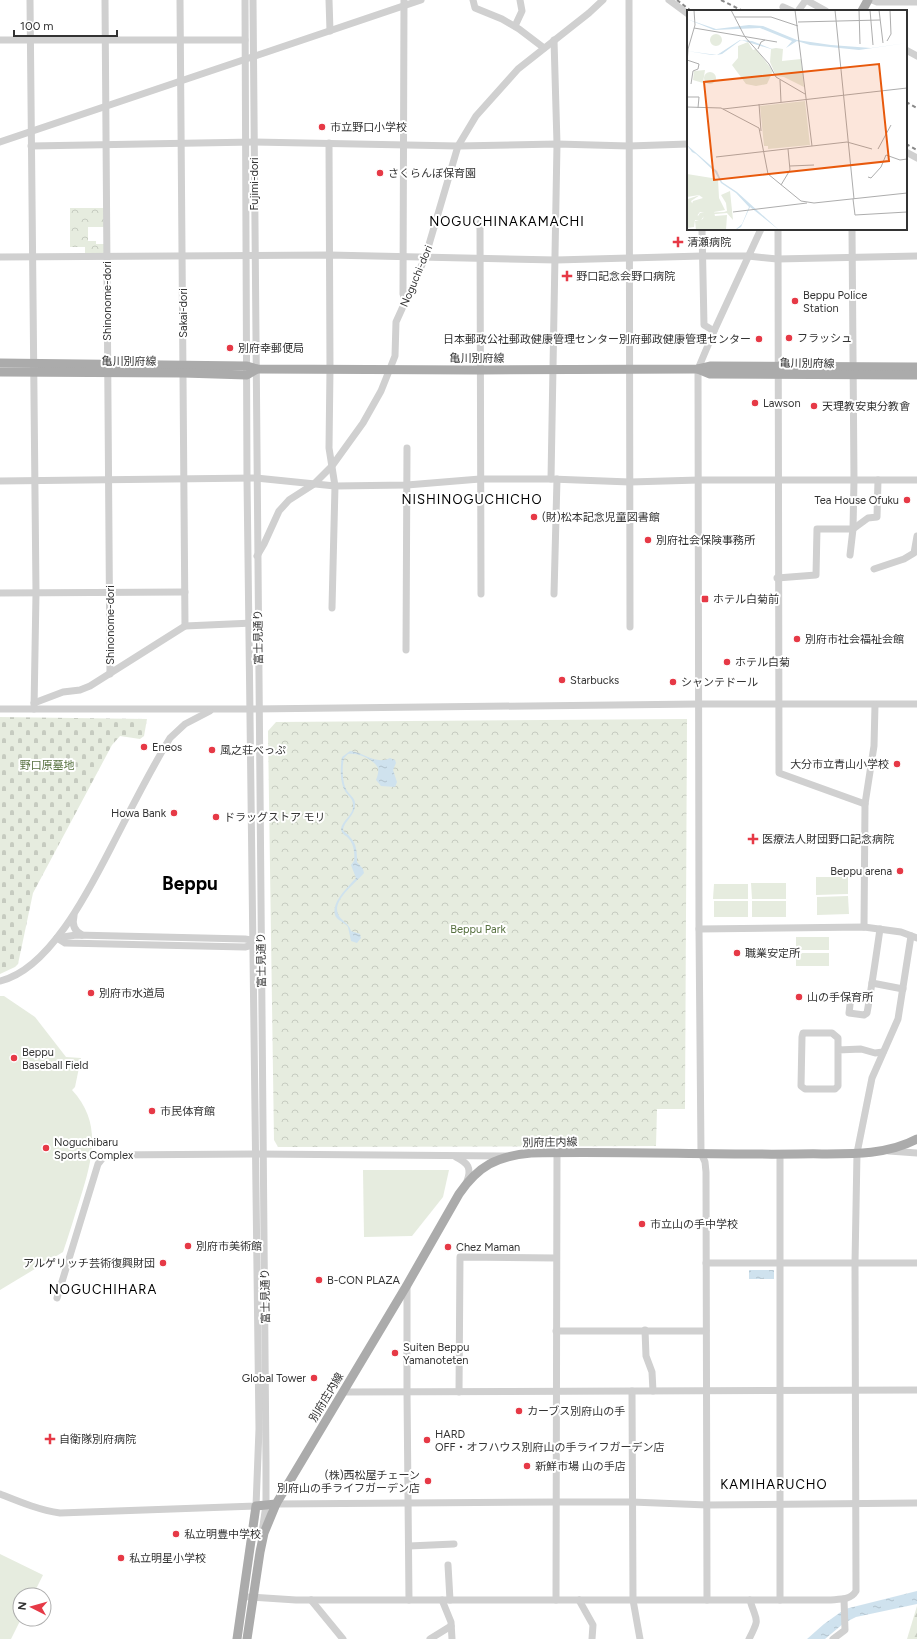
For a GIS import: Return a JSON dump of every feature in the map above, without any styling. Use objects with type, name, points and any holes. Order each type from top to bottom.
[{"type":"main road","points":[[863,10],[868,0]]},
{"type":"main road","name":"亀川別府線","points":[[0,363],[33,368]]},
{"type":"main road","name":"亀川別府線","points":[[0,372],[33,368],[247,371],[257,369],[698,369],[711,366],[778,371],[853,371],[917,367]]},
{"type":"main road","name":"亀川別府線","points":[[853,371],[917,375]]},
{"type":"main road","name":"別府庄内線","points":[[247,1639],[264,1533],[276,1504],[464,1187],[472,1176],[484,1167],[496,1160],[531,1153],[857,1153],[881,1151],[899,1147],[917,1139]]},
{"type":"main road","points":[[237,1639],[256,1506],[276,1504]]},
{"type":"street","points":[[30,0],[36,593],[34,706]]},
{"type":"street","name":"Shinonome-dori","points":[[105,0],[110,674]]},
{"type":"street","name":"Sakai-dori","points":[[180,0],[182,81],[180,144],[185,626]]},
{"type":"street","name":"Fujimi-dori","points":[[245,0],[248,565],[253,943],[259,1154]]},
{"type":"street","name":"Fujimi-dori","points":[[252,0],[257,369]]},
{"type":"street","points":[[329,0],[330,31]]},
{"type":"street","points":[[0,142],[330,31],[404,3],[421,0]]},
{"type":"street","points":[[473,0],[475,8],[515,26],[544,48]]},
{"type":"street","points":[[515,26],[522,11],[520,0]]},
{"type":"street","name":"Noguchi-dori","points":[[248,565],[257,556],[264,544],[272,523],[279,511],[289,500],[314,484],[332,466],[363,423],[381,391],[395,356],[396,322],[425,258],[458,146],[476,116],[518,69],[603,0]]},
{"type":"street","points":[[629,0],[628,258],[630,627]]},
{"type":"street","points":[[670,0],[687,13]]},
{"type":"street","points":[[799,10],[806,0],[824,10]]},
{"type":"street","points":[[872,0],[878,2],[917,2]]},
{"type":"street","points":[[404,3],[403,294],[406,300]]},
{"type":"street","points":[[783,7],[790,10]]},
{"type":"street","points":[[0,40],[245,40]]},
{"type":"street","points":[[554,40],[556,144],[554,594]]},
{"type":"street","points":[[907,51],[917,56]]},
{"type":"street","points":[[31,146],[254,142],[458,146],[556,144],[629,146],[687,144]]},
{"type":"street","points":[[329,143],[329,448],[335,486],[332,608]]},
{"type":"street","points":[[907,153],[917,158]]},
{"type":"street","points":[[480,223],[481,594]]},
{"type":"street","points":[[702,230],[704,325],[714,331]]},
{"type":"street","points":[[707,1600],[706,1172],[705,1162],[701,1153],[699,929],[698,369],[761,230]]},
{"type":"street","points":[[778,230],[779,774],[865,804]]},
{"type":"street","points":[[850,554],[853,529],[854,480],[852,230]]},
{"type":"street","points":[[0,257],[329,255],[404,258],[556,260],[702,256],[748,256],[778,259],[917,256]]},
{"type":"street","name":"富士見通り","points":[[257,369],[256,478],[261,943],[259,1154],[266,1463],[266,1505],[260,1552]]},
{"type":"street","points":[[406,650],[407,448]]},
{"type":"street","points":[[0,481],[256,478],[335,486],[406,485],[480,479],[554,479],[630,482],[779,479],[917,480]]},
{"type":"street","points":[[778,578],[816,575],[817,529],[853,529],[868,518],[877,517],[878,480]]},
{"type":"street","points":[[874,569],[904,559],[914,553],[917,536]]},
{"type":"street","points":[[0,593],[185,592]]},
{"type":"street","points":[[34,706],[63,692],[80,690],[90,686],[185,626],[258,622]]},
{"type":"street","points":[[0,709],[34,706],[258,709],[699,704],[917,704]]},
{"type":"street","points":[[864,927],[865,804],[874,746],[875,705]]},
{"type":"street","points":[[0,980],[12,977],[27,969],[57,938],[74,916],[170,738],[177,730],[195,718],[216,709]]},
{"type":"street","points":[[74,916],[73,924],[75,929],[78,933],[84,936]]},
{"type":"street","points":[[243,1596],[253,1598],[311,1600],[780,1600],[844,1603],[853,1596],[856,1591],[855,1263],[857,1153],[869,1090],[883,1052],[898,1019],[914,937],[901,932],[864,927],[699,929]]},
{"type":"street","points":[[870,998],[880,929]]},
{"type":"street","points":[[57,938],[70,935],[261,943]]},
{"type":"street","points":[[57,938],[65,943],[245,947],[253,943]]},
{"type":"street","points":[[872,983],[903,989]]},
{"type":"street","points":[[804,1033],[832,1033],[838,1038],[838,1050],[838,1086],[835,1089],[805,1090],[801,1086],[802,1037],[804,1033]]},
{"type":"street","points":[[838,1050],[861,1049],[875,1053],[883,1052]]},
{"type":"street","points":[[881,1151],[917,1153]]},
{"type":"street","points":[[556,1600],[557,1153]]},
{"type":"street","points":[[0,1494],[33,1507],[60,1513],[256,1506],[259,1429],[259,1154]]},
{"type":"street","points":[[57,1298],[98,1164],[105,1155],[259,1154],[510,1156]]},
{"type":"street","points":[[452,1155],[464,1160],[469,1169],[469,1175],[464,1187]]},
{"type":"street","points":[[780,1158],[780,1600]]},
{"type":"street","points":[[459,1392],[460,1257],[556,1258]]},
{"type":"street","points":[[706,1263],[917,1263]]},
{"type":"street","points":[[407,1285],[407,1503],[409,1600]]},
{"type":"street","points":[[645,1330],[646,1356],[652,1372],[653,1391]]},
{"type":"street","points":[[556,1331],[706,1331]]},
{"type":"street","points":[[343,1392],[917,1390]]},
{"type":"street","points":[[632,1391],[633,1600],[640,1639]]},
{"type":"street","points":[[276,1504],[632,1502],[707,1505],[917,1503]]},
{"type":"street","points":[[409,1546],[454,1544]]},
{"type":"street","points":[[448,1565],[450,1600]]},
{"type":"street","points":[[311,1600],[343,1639]]},
{"type":"street","points":[[442,1600],[451,1626],[452,1639]]},
{"type":"street","points":[[579,1600],[593,1625],[592,1639]]},
{"type":"street","points":[[749,1639],[757,1625],[757,1617],[753,1611],[750,1600]]},
{"type":"street","points":[[833,1639],[845,1630],[844,1603]]},
{"type":"street","points":[[432,1638],[451,1626]]},
{"type":"green space","points":[[70,208],[104,208],[104,227],[88,227],[88,241],[96,241],[96,244],[104,244],[104,254],[85,254],[85,247],[70,247]]},
{"type":"green space","name":"野口原墓地","points":[[0,717],[147,719],[144,736],[140,739],[120,736],[112,745],[33,893],[18,964],[0,974]]},
{"type":"green space","name":"Beppu Park","points":[[687,719],[685,1109],[657,1109],[656,1146],[278,1147],[274,1140],[268,731],[276,722]]},
{"type":"green space","points":[[816,877],[848,877],[848,894],[816,895]]},
{"type":"green space","points":[[751,883],[786,883],[786,899],[752,899]]},
{"type":"green space","points":[[714,884],[748,884],[748,899],[713,899]]},
{"type":"green space","points":[[848,896],[849,914],[817,915],[817,897]]},
{"type":"green space","points":[[714,901],[748,901],[748,917],[714,917]]},
{"type":"green space","points":[[752,901],[786,901],[786,917],[752,917]]},
{"type":"green space","points":[[796,937],[829,937],[829,950],[796,950]]},
{"type":"green space","points":[[796,953],[829,953],[829,966],[796,966]]},
{"type":"green space","name":"Noguchibaru Sports Complex","points":[[0,996],[4,996],[35,1017],[66,1057],[81,1058],[75,1087],[72,1090],[82,1103],[88,1116],[92,1143],[88,1171],[63,1252],[0,1290]]},
{"type":"green space","points":[[363,1170],[449,1170],[443,1197],[412,1236],[364,1237]]},
{"type":"green space","points":[[0,1554],[43,1575],[37,1587],[12,1587],[12,1627],[17,1627],[11,1639],[0,1639]]},
{"type":"green space","points":[[917,1606],[917,1639],[907,1639]]},
{"type":"water","points":[[350,751],[380,760],[390,758],[395,760],[396,763],[393,770],[397,782],[395,787],[381,786],[376,780],[378,768],[373,762],[356,754],[348,754],[344,758],[343,778],[346,789],[354,800],[355,809],[345,824],[343,830],[354,843],[357,852],[357,862],[363,869],[364,873],[341,898],[337,909],[339,916],[349,926],[351,931],[360,934],[361,938],[357,943],[351,941],[348,927],[336,917],[335,912],[335,907],[340,896],[356,878],[351,865],[354,861],[353,847],[351,841],[343,834],[341,829],[343,823],[353,809],[352,801],[343,788],[341,774],[342,757]]},
{"type":"water","points":[[749,1270],[774,1270],[774,1279],[749,1279]]},
{"type":"water","points":[[917,1591],[917,1604],[856,1617],[844,1623],[825,1639],[807,1639],[824,1624],[845,1609]]},
{"type":"railway","points":[[677,0],[690,10]]},
{"type":"railway","points":[[721,0],[741,10]]},
{"type":"railway","points":[[907,103],[917,108]]},
{"type":"railway","points":[[907,145],[917,150]]},
{"type":"place","name":"市立野口小学校","points":[[322,127]]},
{"type":"place","name":"さくらんぼ保育園","points":[[380,173]]},
{"type":"place","name":"清瀬病院","points":[[678,242]]},
{"type":"place","name":"野口記念会野口病院","points":[[567,276]]},
{"type":"place","name":"Beppu Police Station","points":[[795,301]]},
{"type":"place","name":"フラッシュ","points":[[789,338]]},
{"type":"place","name":"日本郵政公社郵政健康管理センター別府郵政健康管理センター","points":[[759,339]]},
{"type":"place","name":"別府幸郵便局","points":[[230,348]]},
{"type":"place","name":"Lawson","points":[[755,403]]},
{"type":"place","name":"天理教安東分教會","points":[[814,406]]},
{"type":"place","name":"Tea House Ofuku","points":[[907,500]]},
{"type":"place","name":"(財)松本記念児童図書館","points":[[534,517]]},
{"type":"place","name":"別府社会保険事務所","points":[[648,540]]},
{"type":"place","name":"ホテル白菊前","points":[[705,599]]},
{"type":"place","name":"別府市社会福祉会館","points":[[797,639]]},
{"type":"place","name":"ホテル白菊","points":[[727,662]]},
{"type":"place","name":"Starbucks","points":[[562,680]]},
{"type":"place","name":"シャンテドール","points":[[673,682]]},
{"type":"place","name":"Eneos","points":[[144,747]]},
{"type":"place","name":"風之荘べっぷ","points":[[212,750]]},
{"type":"place","name":"大分市立青山小学校","points":[[897,764]]},
{"type":"place","name":"Howa Bank","points":[[174,813]]},
{"type":"place","name":"ドラッグストア モリ","points":[[216,817]]},
{"type":"place","name":"医療法人財団野口記念病院","points":[[753,839]]},
{"type":"place","name":"Beppu arena","points":[[900,871]]},
{"type":"place","name":"職業安定所","points":[[737,953]]},
{"type":"place","name":"別府市水道局","points":[[91,993]]},
{"type":"place","name":"山の手保育所","points":[[799,997]]},
{"type":"place","name":"Beppu Baseball Field","points":[[14,1058]]},
{"type":"place","name":"市民体育館","points":[[152,1111]]},
{"type":"place","name":"Noguchibaru Sports Complex","points":[[46,1148]]},
{"type":"place","name":"市立山の手中学校","points":[[642,1224]]},
{"type":"place","name":"別府市美術館","points":[[188,1246]]},
{"type":"place","name":"Chez Maman","points":[[448,1247]]},
{"type":"place","name":"アルゲリッチ芸術復興財団","points":[[163,1263]]},
{"type":"place","name":"B-CON PLAZA","points":[[319,1280]]},
{"type":"place","name":"Suiten Beppu Yamanoteten","points":[[395,1353]]},
{"type":"place","name":"Global Tower","points":[[314,1378]]},
{"type":"place","name":"カーブス別府山の手","points":[[519,1411]]},
{"type":"place","name":"自衛隊別府病院","points":[[50,1439]]},
{"type":"place","name":"HARD OFF・オフハウス別府山の手ライフガーデン店","points":[[427,1440]]},
{"type":"place","name":"新鮮市場 山の手店","points":[[527,1466]]},
{"type":"place","name":"(株)西松屋チェーン 別府山の手ライフガーデン店","points":[[428,1481]]},
{"type":"place","name":"私立明豊中学校","points":[[176,1534]]},
{"type":"place","name":"私立明星小学校","points":[[121,1558]]},
{"type":"district","name":"NOGUCHINAKAMACHI","points":[[507,221]]},
{"type":"district","name":"NISHINOGUCHICHO","points":[[472,499]]},
{"type":"district","name":"Beppu","points":[[190,883]]},
{"type":"district","name":"NOGUCHIHARA","points":[[103,1289]]},
{"type":"district","name":"KAMIHARUCHO","points":[[774,1484]]}]
